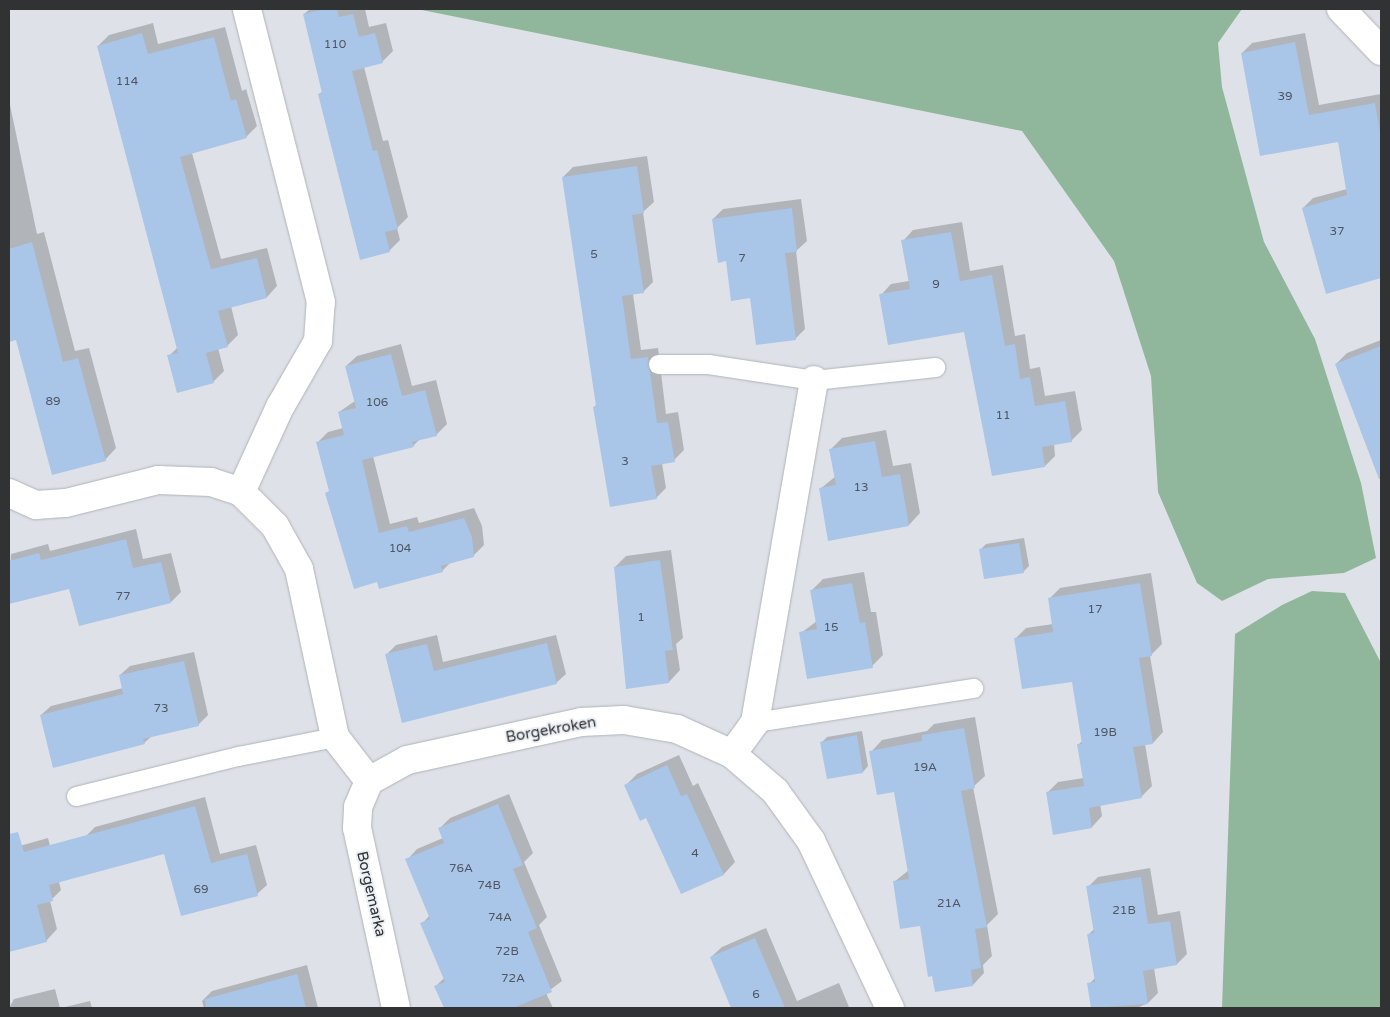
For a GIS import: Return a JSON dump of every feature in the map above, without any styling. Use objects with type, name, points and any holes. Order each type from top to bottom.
[{"type":"street","points":[[241,492],[280,407],[318,342],[321,302],[247,9]]},
{"type":"street","points":[[1341,9],[1381,51]]},
{"type":"street","points":[[732,754],[755,722],[814,380]]},
{"type":"street","points":[[9,493],[36,504],[66,503],[158,480],[211,482],[241,492],[275,526],[299,569],[335,737],[369,781]]},
{"type":"street","name":"Borgekroken","points":[[369,781],[408,760],[581,722],[624,720],[677,729],[732,754],[775,790],[811,841],[890,1008]]},
{"type":"street","name":"Borgemarka","points":[[369,781],[358,807],[357,828],[396,1008]]},
{"type":"lane","points":[[658,364],[708,364],[814,380],[935,368]]},
{"type":"lane","points":[[755,722],[973,688]]},
{"type":"lane","points":[[76,796],[238,756],[335,737]]},
{"type":"green space","points":[[417,9],[1242,9],[1218,43],[1222,87],[1264,242],[1315,339],[1361,483],[1376,558],[1344,573],[1268,579],[1222,601],[1197,583],[1158,492],[1151,376],[1114,261],[1022,131]]},
{"type":"green space","points":[[1312,591],[1345,593],[1381,663],[1381,1008],[1222,1008],[1235,634],[1282,605]]},
{"type":"building","points":[[326,9],[337,9],[339,17],[353,14],[359,37],[375,33],[383,63],[352,71],[373,151],[377,150],[398,229],[385,232],[390,252],[360,260],[318,94],[322,93],[303,14]]},
{"type":"building","points":[[142,33],[148,54],[214,37],[231,101],[236,99],[247,138],[180,157],[211,269],[257,258],[267,298],[218,311],[228,347],[206,353],[214,383],[177,393],[167,355],[178,353],[97,46]]},
{"type":"building","points":[[1295,42],[1309,115],[1375,103],[1381,137],[1381,278],[1326,294],[1302,208],[1347,195],[1338,142],[1260,156],[1241,53]]},
{"type":"building","points":[[637,166],[644,213],[632,215],[644,293],[622,296],[631,359],[648,357],[657,423],[668,422],[675,462],[651,466],[657,499],[610,507],[593,407],[596,406],[562,177]]},
{"type":"building","points":[[792,208],[797,252],[785,253],[796,340],[756,345],[750,298],[731,301],[726,261],[718,263],[712,219]]},
{"type":"building","points":[[951,232],[960,281],[992,275],[1005,346],[1015,344],[1020,379],[1030,377],[1035,406],[1065,401],[1072,442],[1042,447],[1045,467],[992,476],[964,332],[888,345],[879,294],[910,289],[901,240]]},
{"type":"building","points":[[32,242],[63,362],[78,358],[106,461],[52,475],[16,340],[9,342],[9,249]]},
{"type":"building","points":[[1381,346],[1381,479],[1379,479],[1335,364]]},
{"type":"building","points":[[391,354],[402,396],[425,390],[437,436],[412,442],[414,447],[362,460],[379,533],[407,526],[409,532],[464,518],[472,537],[474,557],[441,566],[443,572],[379,589],[377,582],[354,589],[325,493],[329,491],[316,442],[344,435],[338,412],[356,408],[345,366]]},
{"type":"building","points":[[875,441],[882,477],[900,474],[909,526],[828,541],[819,488],[836,485],[829,449]]},
{"type":"building","points":[[126,539],[133,568],[161,562],[171,603],[79,626],[69,589],[9,604],[9,561],[39,553],[41,560]]},
{"type":"building","points":[[1019,543],[1024,573],[984,579],[979,549]]},
{"type":"building","points":[[660,560],[673,650],[665,651],[669,683],[626,689],[614,567]]},
{"type":"building","points":[[852,583],[860,623],[865,622],[873,668],[807,679],[799,632],[817,629],[810,590]]},
{"type":"building","points":[[1140,583],[1152,656],[1139,658],[1153,744],[1133,747],[1142,798],[1089,808],[1092,828],[1053,835],[1046,792],[1084,786],[1077,744],[1082,744],[1072,682],[1022,689],[1014,638],[1053,632],[1048,598]]},
{"type":"building","points":[[547,643],[557,684],[402,723],[385,654],[427,644],[434,671]]},
{"type":"building","points":[[184,661],[199,726],[143,739],[145,744],[53,768],[40,715],[123,694],[119,675]]},
{"type":"building","points":[[964,728],[975,788],[961,791],[987,927],[975,929],[981,968],[971,970],[973,986],[935,992],[932,976],[928,977],[920,926],[900,929],[893,881],[909,879],[894,792],[877,795],[869,751],[922,741],[922,735]]},
{"type":"building","points":[[857,735],[863,773],[827,779],[820,742]]},
{"type":"building","points":[[667,765],[681,796],[687,794],[724,875],[681,894],[646,818],[640,821],[624,785]]},
{"type":"building","points":[[498,804],[523,865],[513,869],[537,928],[528,932],[552,992],[513,1008],[444,1008],[434,986],[445,982],[420,923],[430,919],[405,859],[444,843],[438,828]]},
{"type":"building","points":[[195,806],[211,863],[247,854],[258,896],[181,916],[164,854],[49,885],[53,901],[37,905],[47,942],[9,952],[9,834],[18,832],[24,852]]},
{"type":"building","points":[[1141,877],[1148,924],[1170,921],[1177,965],[1143,971],[1148,1004],[1091,1008],[1087,983],[1095,982],[1087,934],[1094,933],[1086,886]]},
{"type":"building","points":[[755,938],[785,1008],[731,1008],[710,957]]},
{"type":"building","points":[[297,974],[306,1008],[206,1008],[205,999]]}]
